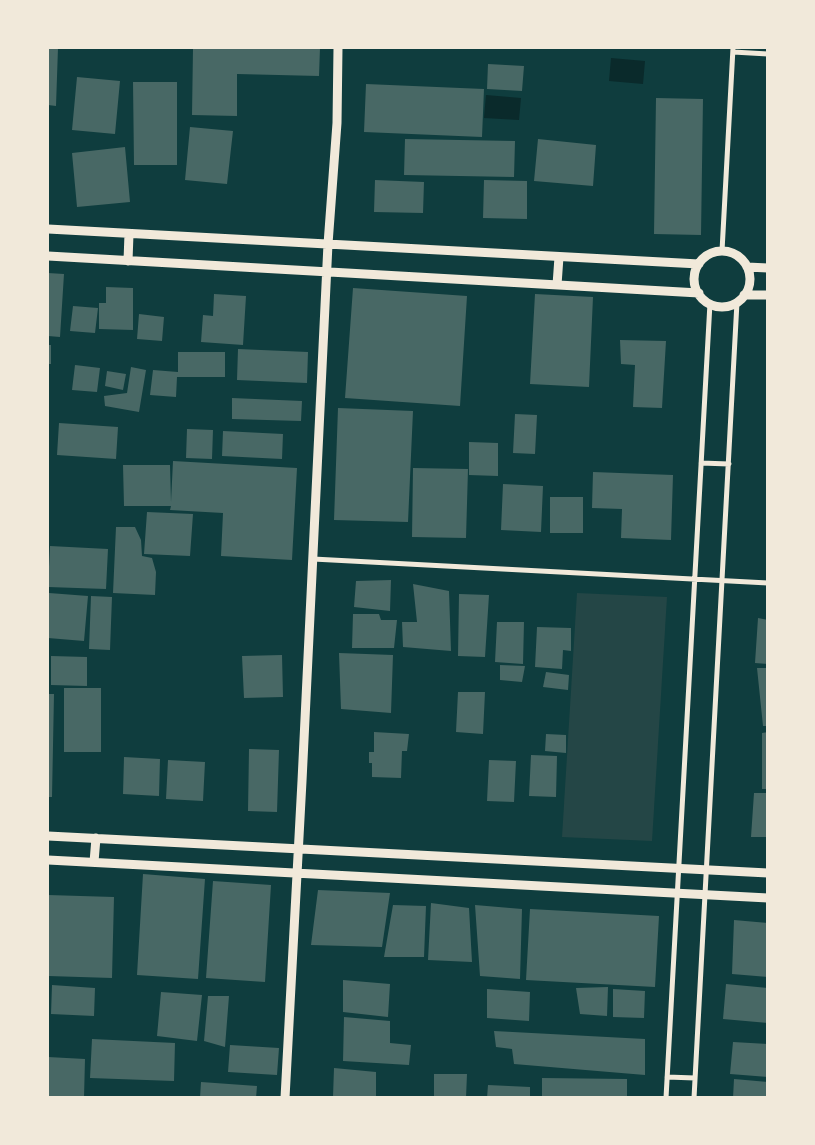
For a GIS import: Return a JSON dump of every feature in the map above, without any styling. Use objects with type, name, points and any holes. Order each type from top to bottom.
[{"type":"street","points":[[285,1098],[326,271],[337,122],[338,48]]},
{"type":"street","points":[[722,251],[733,50],[768,54]]},
{"type":"street","points":[[48,230],[699,264]]},
{"type":"street","points":[[128,261],[129,234]]},
{"type":"street","points":[[694,1098],[729,464],[741,299],[750,281],[747,267],[740,257],[734,254],[722,251],[709,254],[699,264],[694,279],[699,293],[710,303],[721,306],[741,299],[768,296]]},
{"type":"street","points":[[48,256],[699,293]]},
{"type":"street","points":[[557,285],[559,257]]},
{"type":"street","points":[[747,267],[768,268]]},
{"type":"street","points":[[666,1098],[710,303]]},
{"type":"street","points":[[701,462],[729,464]]},
{"type":"street","points":[[313,558],[768,583]]},
{"type":"street","points":[[48,836],[768,873]]},
{"type":"street","points":[[94,862],[96,838]]},
{"type":"street","points":[[48,860],[768,898]]},
{"type":"street","points":[[667,1077],[696,1078]]},
{"type":"shaded area","points":[[611,58],[645,61],[643,84],[609,81]]},
{"type":"shaded area","points":[[486,95],[521,98],[519,120],[484,118]]},
{"type":"shaded area","points":[[577,593],[667,597],[652,841],[562,837]]},
{"type":"building","points":[[48,48],[58,48],[56,106],[48,105]]},
{"type":"building","points":[[193,48],[320,48],[319,76],[237,74],[237,116],[192,115]]},
{"type":"building","points":[[488,64],[524,66],[522,91],[487,89]]},
{"type":"building","points":[[77,77],[120,81],[115,134],[72,130]]},
{"type":"building","points":[[133,82],[177,82],[177,165],[134,165]]},
{"type":"building","points":[[366,84],[484,89],[482,137],[364,132]]},
{"type":"building","points":[[656,98],[703,99],[701,235],[654,234]]},
{"type":"building","points":[[190,127],[233,131],[227,184],[185,180]]},
{"type":"building","points":[[405,139],[515,141],[514,177],[404,175]]},
{"type":"building","points":[[538,139],[596,145],[593,186],[534,181]]},
{"type":"building","points":[[125,147],[130,202],[77,207],[72,153]]},
{"type":"building","points":[[375,180],[424,182],[423,213],[374,212]]},
{"type":"building","points":[[484,180],[527,181],[527,219],[483,218]]},
{"type":"building","points":[[48,273],[64,274],[60,337],[48,336]]},
{"type":"building","points":[[106,287],[133,288],[133,330],[99,329],[99,303],[106,303]]},
{"type":"building","points":[[353,288],[467,296],[460,406],[345,398]]},
{"type":"building","points":[[214,294],[246,296],[243,345],[201,342],[203,315],[213,316]]},
{"type":"building","points":[[535,294],[593,297],[589,387],[530,384]]},
{"type":"building","points":[[73,306],[98,308],[95,333],[70,331]]},
{"type":"building","points":[[139,314],[164,317],[162,341],[137,339]]},
{"type":"building","points":[[620,340],[666,341],[662,408],[633,407],[635,365],[621,364]]},
{"type":"building","points":[[48,345],[51,345],[51,364],[48,364]]},
{"type":"building","points":[[238,349],[308,352],[307,383],[237,380]]},
{"type":"building","points":[[178,352],[225,352],[225,377],[177,377],[176,397],[150,395],[153,370],[178,372]]},
{"type":"building","points":[[75,365],[100,368],[97,392],[72,390]]},
{"type":"building","points":[[131,367],[146,370],[139,412],[105,406],[104,396],[127,393]]},
{"type":"building","points":[[107,371],[126,374],[123,390],[105,386]]},
{"type":"building","points":[[232,398],[302,401],[301,421],[232,419]]},
{"type":"building","points":[[338,408],[413,411],[408,522],[334,520]]},
{"type":"building","points":[[515,414],[537,415],[535,454],[513,453]]},
{"type":"building","points":[[59,423],[118,427],[116,459],[57,455]]},
{"type":"building","points":[[187,429],[213,430],[212,459],[186,458]]},
{"type":"building","points":[[223,431],[283,434],[282,459],[222,456]]},
{"type":"building","points":[[469,442],[498,443],[498,476],[469,475]]},
{"type":"building","points":[[173,461],[297,468],[292,560],[221,556],[223,513],[170,510],[171,506],[124,506],[123,465],[170,465],[171,502]]},
{"type":"building","points":[[413,468],[468,469],[466,538],[412,537]]},
{"type":"building","points":[[593,472],[673,475],[671,540],[621,538],[622,509],[592,508]]},
{"type":"building","points":[[503,484],[543,486],[541,532],[501,530]]},
{"type":"building","points":[[550,497],[583,497],[583,533],[550,533]]},
{"type":"building","points":[[147,512],[193,514],[190,556],[144,554]]},
{"type":"building","points":[[116,527],[135,527],[141,540],[142,556],[152,558],[156,572],[155,595],[113,593]]},
{"type":"building","points":[[50,546],[108,549],[106,589],[48,587]]},
{"type":"building","points":[[391,580],[390,611],[354,607],[356,581]]},
{"type":"building","points":[[413,584],[449,591],[451,651],[403,647],[402,622],[417,622]]},
{"type":"building","points":[[49,593],[88,596],[84,641],[48,638]]},
{"type":"building","points":[[459,594],[489,595],[485,657],[458,656]]},
{"type":"building","points":[[91,596],[112,597],[110,650],[89,649]]},
{"type":"building","points":[[353,614],[379,614],[381,620],[397,620],[394,648],[352,648]]},
{"type":"building","points":[[758,618],[768,620],[768,664],[755,663]]},
{"type":"building","points":[[497,622],[524,622],[523,664],[495,662]]},
{"type":"building","points":[[537,627],[571,628],[571,651],[563,650],[562,669],[535,667]]},
{"type":"building","points":[[339,653],[393,655],[391,713],[341,709]]},
{"type":"building","points":[[282,655],[283,697],[244,698],[242,656]]},
{"type":"building","points":[[51,656],[87,657],[87,686],[51,685]]},
{"type":"building","points":[[500,665],[525,666],[522,682],[500,680]]},
{"type":"building","points":[[757,668],[768,668],[768,726],[763,726]]},
{"type":"building","points":[[546,672],[569,675],[568,690],[543,687]]},
{"type":"building","points":[[64,688],[101,688],[101,752],[64,752]]},
{"type":"building","points":[[458,692],[485,692],[483,734],[456,732]]},
{"type":"building","points":[[48,694],[54,694],[52,797],[48,797]]},
{"type":"building","points":[[374,732],[409,734],[407,751],[402,751],[401,778],[372,777],[372,763],[369,763],[369,752],[374,752]]},
{"type":"building","points":[[768,732],[768,789],[762,789],[762,733]]},
{"type":"building","points":[[546,734],[566,735],[566,753],[545,751]]},
{"type":"building","points":[[249,749],[279,750],[277,812],[248,811]]},
{"type":"building","points":[[531,755],[557,756],[556,797],[529,796]]},
{"type":"building","points":[[124,757],[160,759],[159,796],[123,794]]},
{"type":"building","points":[[168,760],[205,762],[203,801],[166,799]]},
{"type":"building","points":[[489,760],[516,761],[514,802],[487,801]]},
{"type":"building","points":[[754,793],[768,793],[768,837],[751,837]]},
{"type":"building","points":[[143,874],[205,879],[198,979],[137,975]]},
{"type":"building","points":[[213,881],[271,885],[265,982],[206,978]]},
{"type":"building","points":[[318,890],[390,893],[382,947],[311,945]]},
{"type":"building","points":[[48,895],[114,897],[112,978],[48,976]]},
{"type":"building","points":[[431,903],[469,908],[472,962],[428,960]]},
{"type":"building","points":[[393,905],[426,906],[424,957],[384,957]]},
{"type":"building","points":[[475,905],[522,909],[520,979],[480,976]]},
{"type":"building","points":[[530,909],[659,916],[655,987],[526,980]]},
{"type":"building","points":[[734,920],[768,923],[768,977],[732,974]]},
{"type":"building","points":[[343,980],[390,984],[388,1017],[343,1012]]},
{"type":"building","points":[[726,984],[768,988],[768,1023],[723,1019]]},
{"type":"building","points":[[52,985],[95,988],[94,1016],[51,1014]]},
{"type":"building","points":[[608,987],[607,1016],[580,1014],[576,988]]},
{"type":"building","points":[[487,989],[530,992],[529,1021],[487,1018]]},
{"type":"building","points":[[613,989],[645,991],[644,1018],[613,1017]]},
{"type":"building","points":[[161,992],[202,995],[197,1041],[157,1036]]},
{"type":"building","points":[[208,996],[229,996],[225,1047],[204,1041]]},
{"type":"building","points":[[344,1017],[390,1021],[390,1043],[411,1045],[409,1065],[343,1061]]},
{"type":"building","points":[[494,1031],[645,1039],[645,1075],[514,1064],[512,1049],[496,1047]]},
{"type":"building","points":[[92,1039],[175,1043],[174,1081],[90,1078]]},
{"type":"building","points":[[733,1042],[768,1044],[768,1077],[730,1074]]},
{"type":"building","points":[[230,1045],[279,1048],[277,1075],[228,1072]]},
{"type":"building","points":[[48,1057],[85,1059],[84,1098],[48,1098]]},
{"type":"building","points":[[334,1068],[376,1072],[376,1098],[333,1097]]},
{"type":"building","points":[[434,1074],[467,1074],[466,1098],[434,1098]]},
{"type":"building","points":[[542,1078],[627,1079],[627,1098],[542,1098]]},
{"type":"building","points":[[734,1079],[768,1082],[768,1098],[733,1098]]},
{"type":"building","points":[[201,1082],[257,1086],[256,1098],[200,1098]]},
{"type":"building","points":[[488,1085],[530,1087],[530,1098],[487,1098]]}]
